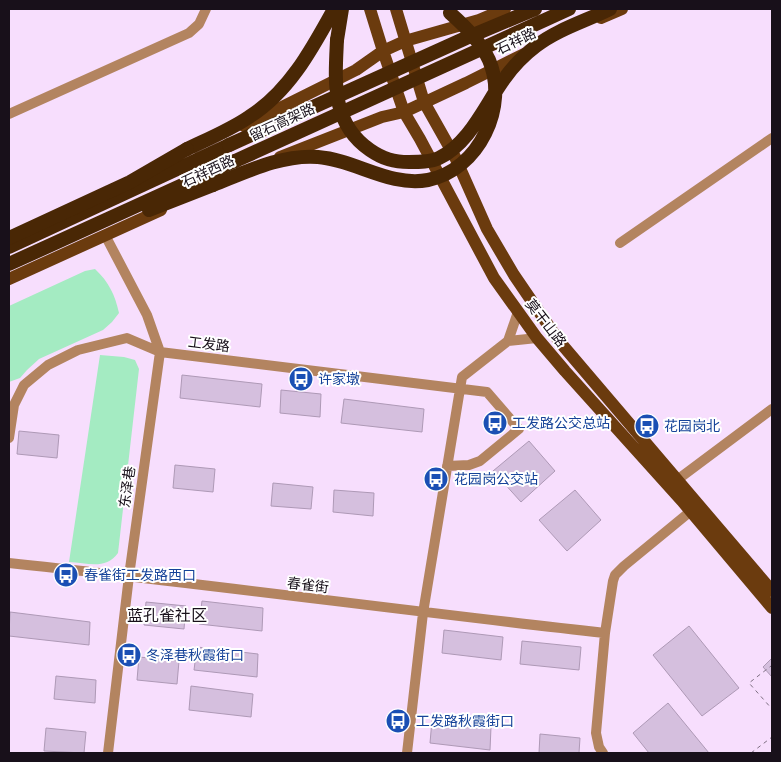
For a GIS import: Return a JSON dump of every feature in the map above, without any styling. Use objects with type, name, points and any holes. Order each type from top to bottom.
[{"type":"highway","points":[[9,237],[130,182],[187,149],[250,117],[280,92],[292,77],[315,44],[334,9]]},
{"type":"highway","points":[[342,9],[336,80],[338,104],[342,117],[360,142],[381,157],[400,162],[420,162],[439,158],[455,147],[470,131],[505,77],[535,46],[558,32],[610,9]]},
{"type":"highway","points":[[56,242],[134,216],[265,165],[289,158],[318,157],[342,162],[397,180],[429,180],[444,174],[472,154],[481,141],[492,116],[494,104],[493,75],[489,60],[479,43],[466,27],[445,9]]},
{"type":"highway","name":"留石高架路","points":[[9,247],[458,42],[535,9]]},
{"type":"highway","name":"留石高架路","points":[[9,263],[569,9]]},
{"type":"main road","name":"莫干山路","points":[[370,9],[404,112],[494,278],[537,338],[691,511],[772,608]]},
{"type":"main road","name":"莫干山路","points":[[396,9],[424,102],[455,157],[487,229],[514,275],[559,340],[772,592]]},
{"type":"main road","points":[[383,51],[405,41],[471,22],[505,9]]},
{"type":"main road","name":"石祥路","points":[[424,102],[622,9]]},
{"type":"main road","name":"石祥西路","points":[[9,237],[319,89],[356,70],[383,51]]},
{"type":"main road","name":"石祥西路","points":[[9,279],[254,167],[382,117],[404,112],[424,102]]},
{"type":"main road","points":[[9,252],[236,154],[9,263]]},
{"type":"street","points":[[9,114],[189,33],[199,24],[206,9]]},
{"type":"street","points":[[620,243],[772,138]]},
{"type":"street","name":"东泽巷","points":[[105,235],[147,315],[160,352],[129,576],[108,753]]},
{"type":"street","points":[[508,341],[518,312]]},
{"type":"street","name":"工发路","points":[[9,438],[14,405],[24,385],[48,365],[78,350],[127,338],[160,352],[488,392],[519,429],[480,461],[469,465],[447,466]]},
{"type":"street","points":[[407,753],[423,613],[462,377],[508,341],[537,338]]},
{"type":"street","points":[[678,480],[772,409]]},
{"type":"street","points":[[603,753],[596,733],[605,633],[615,575],[691,511]]},
{"type":"street","name":"春雀街","points":[[9,563],[605,633]]},
{"type":"path","points":[[772,668],[770,666],[749,683],[772,709]]},
{"type":"path","points":[[751,753],[772,737]]},
{"type":"green space","points":[[95,269],[111,289],[119,313],[103,330],[39,359],[20,378],[9,382],[9,306],[85,271]]},
{"type":"green space","points":[[100,355],[135,360],[139,369],[118,553],[108,562],[102,564],[69,562]]},
{"type":"building","points":[[182,375],[262,384],[260,407],[180,398]]},
{"type":"building","points":[[281,390],[321,394],[320,417],[280,413]]},
{"type":"building","points":[[344,399],[424,409],[422,432],[341,423]]},
{"type":"building","points":[[19,431],[59,435],[57,458],[17,454]]},
{"type":"building","points":[[529,441],[555,471],[521,502],[493,471]]},
{"type":"building","points":[[175,465],[215,469],[213,492],[173,488]]},
{"type":"building","points":[[273,483],[313,487],[311,509],[271,506]]},
{"type":"building","points":[[334,490],[374,493],[373,516],[333,512]]},
{"type":"building","points":[[575,490],[601,520],[567,551],[539,520]]},
{"type":"building","points":[[202,601],[263,608],[262,631],[199,624]]},
{"type":"building","points":[[146,602],[186,606],[184,629],[144,625]]},
{"type":"building","points":[[10,612],[90,622],[89,645],[9,636]]},
{"type":"building","points":[[689,626],[739,688],[702,716],[653,655]]},
{"type":"building","points":[[444,630],[503,637],[501,660],[442,653]]},
{"type":"building","points":[[522,641],[581,647],[579,670],[520,664]]},
{"type":"building","points":[[197,647],[258,654],[257,677],[194,670]]},
{"type":"building","points":[[139,657],[179,661],[177,684],[137,680]]},
{"type":"building","points":[[772,658],[772,677],[763,667]]},
{"type":"building","points":[[56,676],[96,680],[95,703],[54,699]]},
{"type":"building","points":[[191,686],[253,694],[251,717],[189,710]]},
{"type":"building","points":[[668,703],[709,753],[649,753],[633,733]]},
{"type":"building","points":[[432,720],[491,727],[490,750],[430,743]]},
{"type":"building","points":[[46,728],[86,732],[84,753],[44,751]]},
{"type":"building","points":[[540,734],[580,738],[579,753],[539,753]]},
{"type":"place","name":"许家墩","points":[[301,379]]},
{"type":"place","name":"工发路公交总站","points":[[495,423]]},
{"type":"place","name":"花园岗北","points":[[647,426]]},
{"type":"place","name":"花园岗公交站","points":[[436,479]]},
{"type":"place","name":"春雀街工发路西口","points":[[66,575]]},
{"type":"place","name":"冬泽巷秋霞街口","points":[[129,655]]},
{"type":"place","name":"工发路秋霞街口","points":[[398,721]]},
{"type":"district","name":"蓝孔雀社区","points":[[167,615]]}]
